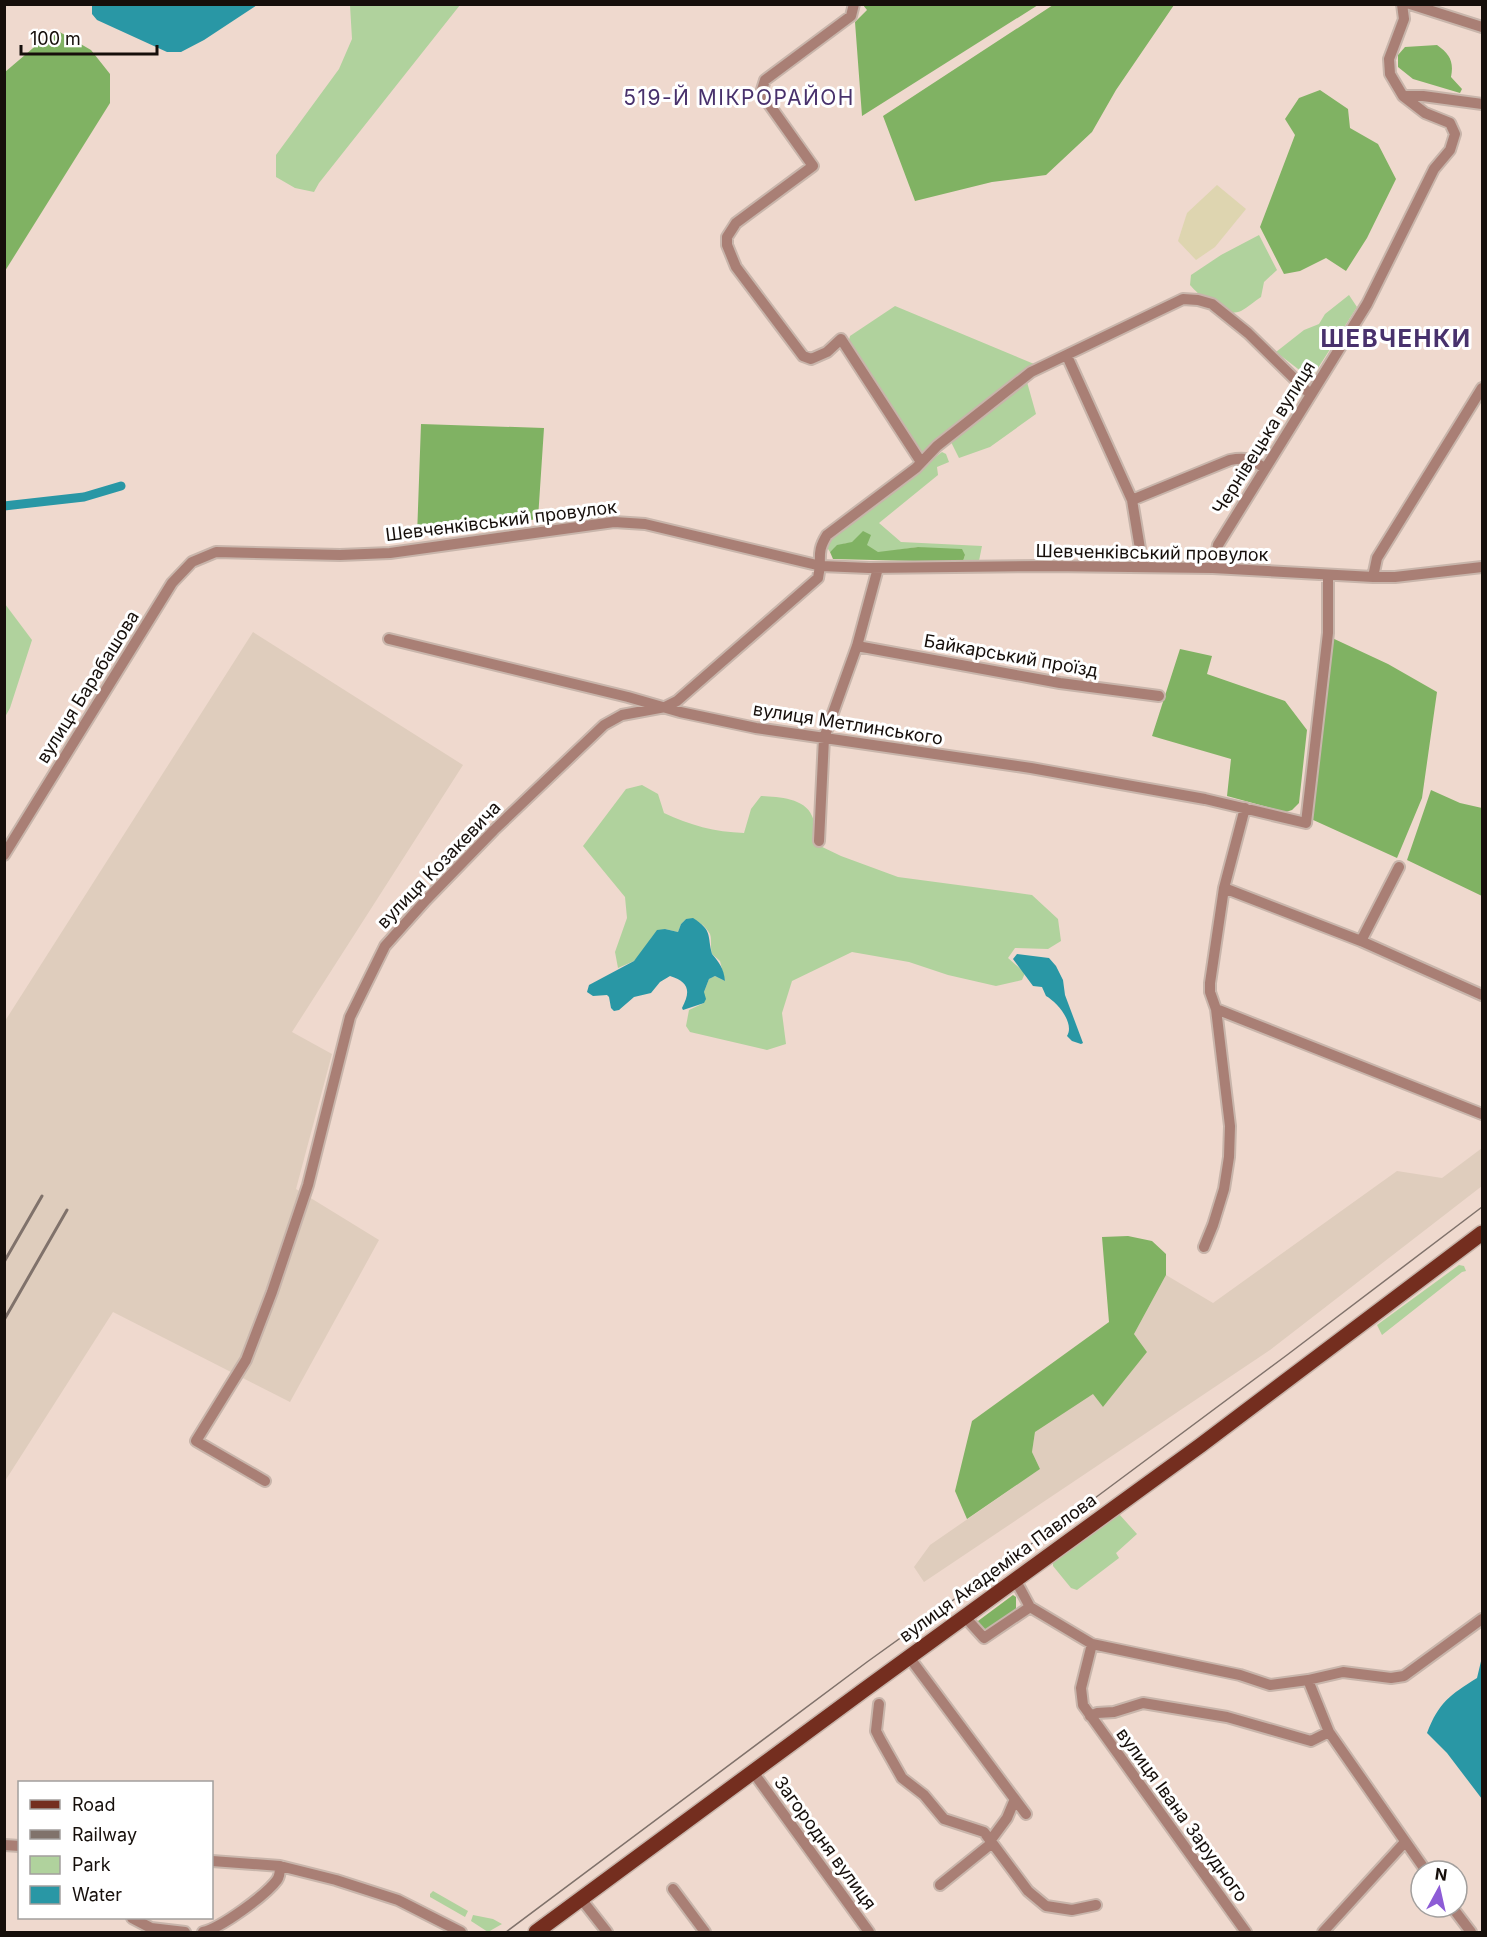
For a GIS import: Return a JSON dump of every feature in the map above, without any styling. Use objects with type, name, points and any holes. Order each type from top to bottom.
[{"type":"main road","name":"вулиця Академіка Павлова","points":[[536,1932],[1201,1445],[1482,1233]]},
{"type":"street","points":[[854,4],[851,16],[765,80],[761,93],[813,166],[736,223],[727,237],[727,245],[736,267],[803,356],[811,359],[827,352],[840,339],[918,465]]},
{"type":"street","name":"Чернівецька вулиця","points":[[1213,568],[1218,544],[1367,304],[1434,169],[1450,150],[1455,139],[1450,123],[1425,113],[1403,96],[1390,74],[1389,59],[1404,19],[1402,4]]},
{"type":"street","points":[[1410,4],[1482,27]]},
{"type":"street","points":[[1403,96],[1423,96],[1482,104]]},
{"type":"street","points":[[821,566],[820,548],[827,535],[918,465],[937,446],[1031,372],[1184,299],[1212,304],[1248,333],[1310,394]]},
{"type":"street","points":[[1067,356],[1132,500],[1143,567]]},
{"type":"street","points":[[1373,577],[1377,558],[1482,388]]},
{"type":"street","points":[[1132,500],[1230,460],[1243,458],[1254,460],[1264,468]]},
{"type":"street","name":"Шевченківський провулок","points":[[216,552],[381,554],[620,522],[645,524],[821,566],[1213,568],[1373,577],[1395,577],[1482,567]]},
{"type":"street","name":"вулиця Барабашова","points":[[4,855],[172,583],[192,562],[216,552]]},
{"type":"street","name":"вулиця Козакевича","points":[[266,1481],[196,1441],[246,1360],[308,1185],[350,1017],[390,938],[433,892],[604,725],[622,715],[665,707],[677,701],[818,578],[821,566]]},
{"type":"street","points":[[819,841],[824,738],[857,646],[878,568]]},
{"type":"street","name":"вулиця Метлинського","points":[[389,639],[756,728],[1031,768],[1206,798],[1306,823],[1328,633],[1328,575]]},
{"type":"street","name":"Байкарський проїзд","points":[[857,646],[1060,683],[1159,696]]},
{"type":"street","points":[[1204,1246],[1214,1225],[1224,1189],[1230,1126],[1216,1009],[1210,992],[1210,983],[1224,888],[1245,808]]},
{"type":"street","points":[[1361,941],[1399,867]]},
{"type":"street","points":[[1224,888],[1361,941],[1482,995]]},
{"type":"street","points":[[1216,1009],[1482,1114]]},
{"type":"street","points":[[1016,1581],[1030,1607],[1092,1644],[1240,1675],[1270,1685],[1343,1672],[1391,1678],[1404,1676],[1482,1618]]},
{"type":"street","points":[[965,1617],[984,1638],[1030,1607]]},
{"type":"street","points":[[1092,1644],[1081,1695],[1083,1705],[1090,1716],[1123,1710],[1143,1703],[1227,1717],[1311,1741],[1329,1732]]},
{"type":"street","points":[[909,1657],[1026,1814]]},
{"type":"street","points":[[1308,1680],[1329,1732],[1417,1859]]},
{"type":"street","points":[[879,1704],[876,1731],[902,1778],[924,1795],[944,1819],[984,1832],[1028,1891],[1046,1906],[1072,1910],[1096,1905]]},
{"type":"street","name":"вулиця Івана Зарудного","points":[[1090,1716],[1246,1932]]},
{"type":"street","name":"Загородня вулиця","points":[[753,1772],[869,1932]]},
{"type":"street","points":[[939,1885],[991,1842],[1007,1818],[1015,1798]]},
{"type":"street","points":[[1323,1932],[1405,1842]]},
{"type":"street","points":[[213,1861],[280,1866],[336,1880],[392,1898],[461,1932]]},
{"type":"street","points":[[203,1932],[223,1924],[269,1888],[279,1877],[280,1866]]},
{"type":"street","points":[[673,1889],[705,1932]]},
{"type":"street","points":[[582,1900],[607,1932]]},
{"type":"street","points":[[135,1919],[151,1928],[185,1932]]},
{"type":"street","points":[[1461,1919],[1471,1932]]},
{"type":"shaded area","points":[[253,632],[463,765],[292,1032],[332,1054],[296,1189],[379,1240],[290,1402],[113,1312],[5,1481],[5,1021]]},
{"type":"shaded area","points":[[1482,1148],[1482,1186],[1270,1350],[924,1582],[914,1567],[930,1545],[1040,1469],[1032,1452],[1035,1432],[1093,1393],[1103,1407],[1147,1352],[1134,1334],[1166,1275],[1213,1303],[1397,1171],[1442,1178]]},
{"type":"green space","points":[[350,5],[460,5],[314,192],[295,188],[276,177],[276,155],[339,69],[352,39]]},
{"type":"green space","points":[[863,5],[1038,5],[862,116],[855,22],[867,10]]},
{"type":"green space","points":[[1053,5],[1174,5],[1116,90],[1092,132],[1046,175],[992,182],[915,201],[883,116]]},
{"type":"green space","points":[[58,31],[91,50],[110,74],[110,103],[5,271],[5,72],[39,43]]},
{"type":"green space","points":[[1437,45],[1450,59],[1451,77],[1462,89],[1460,93],[1413,79],[1398,67],[1398,55],[1405,47]]},
{"type":"green space","points":[[1320,90],[1348,109],[1350,128],[1378,144],[1396,179],[1367,238],[1346,271],[1326,258],[1300,271],[1284,274],[1260,227],[1295,135],[1285,119],[1299,98]]},
{"type":"green space","points":[[1259,235],[1277,270],[1264,282],[1261,297],[1249,306],[1234,313],[1227,312],[1213,306],[1190,285],[1191,275],[1221,255]]},
{"type":"green space","points":[[1349,295],[1357,307],[1311,379],[1276,352],[1304,330],[1319,324],[1325,314]]},
{"type":"green space","points":[[895,306],[1039,366],[922,458],[848,344],[850,336]]},
{"type":"green space","points":[[1027,382],[1036,414],[990,447],[959,458],[951,442]]},
{"type":"green space","points":[[421,424],[544,428],[538,519],[417,536]]},
{"type":"green space","points":[[942,452],[946,454],[949,462],[937,467],[938,475],[879,523],[901,542],[982,546],[979,561],[963,561],[965,555],[918,547],[878,553],[866,546],[854,543],[842,545],[830,552],[826,546],[827,540]]},
{"type":"green space","points":[[863,531],[871,535],[867,545],[878,552],[918,547],[962,549],[965,555],[963,561],[955,562],[833,559],[830,552],[837,545],[852,542]]},
{"type":"green space","points":[[5,604],[32,640],[5,717]]},
{"type":"green space","points":[[1330,637],[1388,664],[1437,692],[1422,798],[1397,858],[1311,819]]},
{"type":"green space","points":[[1180,649],[1212,656],[1207,674],[1285,701],[1307,730],[1299,803],[1292,810],[1286,812],[1227,796],[1231,759],[1152,736]]},
{"type":"green space","points":[[642,785],[658,794],[664,813],[702,827],[723,831],[744,833],[751,809],[761,796],[797,802],[803,805],[812,816],[816,844],[898,877],[1032,895],[1058,919],[1061,941],[1048,949],[1015,948],[1008,958],[1025,973],[1022,980],[996,986],[948,975],[909,962],[852,952],[792,981],[782,1013],[786,1044],[767,1050],[690,1032],[686,1026],[689,1010],[704,1003],[704,992],[709,979],[715,976],[725,981],[720,961],[712,954],[710,934],[700,923],[686,919],[678,932],[665,929],[652,937],[647,947],[634,961],[618,968],[615,952],[627,918],[625,897],[583,846],[626,789]]},
{"type":"green space","points":[[1431,790],[1460,803],[1482,808],[1482,896],[1407,860]]},
{"type":"green space","points":[[1128,1236],[1152,1241],[1166,1254],[1166,1275],[1134,1334],[1147,1352],[1103,1407],[1093,1394],[1035,1432],[1032,1452],[1040,1469],[967,1519],[955,1491],[972,1421],[1109,1322],[1102,1237]]},
{"type":"green space","points":[[1459,1265],[1464,1266],[1466,1271],[1382,1335],[1377,1325]]},
{"type":"green space","points":[[1119,1514],[1137,1534],[1116,1553],[1119,1558],[1077,1590],[1071,1588],[1053,1566],[1053,1562]]},
{"type":"green space","points":[[1013,1595],[1016,1597],[1016,1609],[982,1630],[978,1621]]},
{"type":"green space","points":[[433,1891],[468,1911],[465,1917],[430,1897]]},
{"type":"green space","points":[[473,1915],[493,1919],[502,1924],[488,1932],[471,1921]]},
{"type":"sand","points":[[1217,185],[1246,209],[1215,247],[1196,260],[1178,241],[1187,213]]},
{"type":"water","points":[[92,4],[257,5],[204,40],[181,52],[167,52],[97,20],[92,14]]},
{"type":"water","points":[[693,918],[704,926],[712,954],[724,973],[725,981],[715,976],[709,979],[704,992],[706,999],[704,1003],[683,1010],[687,997],[685,984],[670,976],[660,982],[651,993],[634,997],[619,1010],[614,1011],[607,995],[593,996],[587,992],[589,985],[634,961],[657,930],[678,932],[686,919]]},
{"type":"water","points":[[1017,954],[1049,958],[1056,966],[1063,980],[1065,995],[1083,1043],[1072,1041],[1067,1036],[1069,1025],[1064,1013],[1046,996],[1042,987],[1033,986],[1013,959]]},
{"type":"water","points":[[1482,1657],[1482,1799],[1447,1753],[1427,1733],[1446,1700],[1477,1678]]},
{"type":"waterway","points":[[4,506],[84,497],[121,486]]},
{"type":"tram line","points":[[506,1932],[867,1662],[1091,1501],[1482,1207]]},
{"type":"railway","points":[[4,1262],[42,1196]]},
{"type":"railway","points":[[4,1320],[67,1210]]},
{"type":"district","name":"519-Й МІКРОРАЙОН","points":[[739,98]]},
{"type":"district","name":"ШЕВЧЕНКИ","points":[[1396,339]]}]
